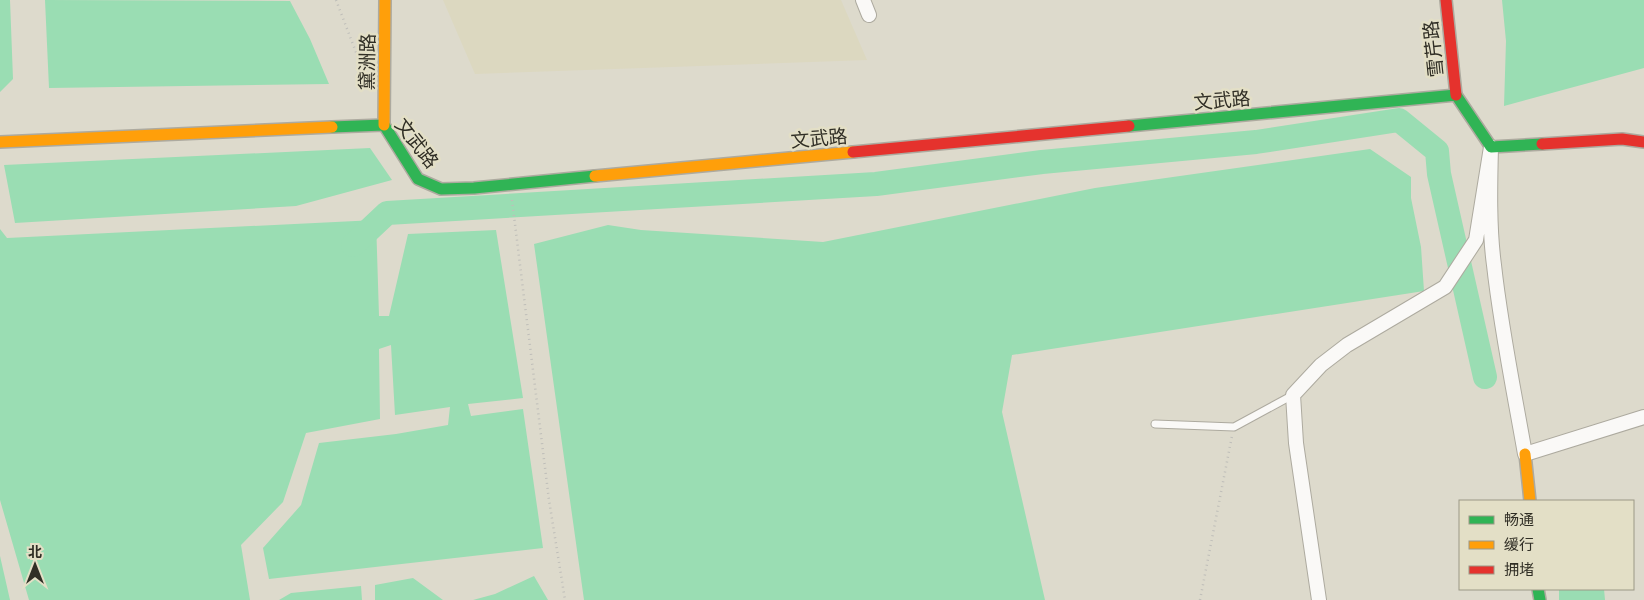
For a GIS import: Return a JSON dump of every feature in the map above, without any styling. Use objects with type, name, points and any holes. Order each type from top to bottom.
[{"type":"main road","name":"黛洲路","points":[[384,125],[385,0]]},
{"type":"main road","name":"雪芹路","points":[[1446,0],[1456,95]]},
{"type":"main road","name":"文武路","points":[[0,142],[384,125],[418,179],[441,188],[483,187],[1456,95]]},
{"type":"main road","points":[[1456,95],[1491,147],[1622,139],[1644,142]]},
{"type":"main road","points":[[1525,454],[1530,500]]},
{"type":"street","points":[[863,0],[870,15]]},
{"type":"street","points":[[1319,600],[1296,442],[1293,395],[1320,365],[1347,345],[1445,287],[1476,240],[1491,147]]},
{"type":"street","points":[[1491,147],[1490,181],[1493,264],[1525,454],[1644,416]]},
{"type":"lane","points":[[1155,424],[1234,427],[1293,395]]},
{"type":"path","points":[[336,0],[370,89]]},
{"type":"path","points":[[511,194],[549,500],[565,600]]},
{"type":"path","points":[[1200,600],[1234,427]]},
{"type":"shaded area","points":[[0,0],[10,0],[13,79],[0,92]]},
{"type":"shaded area","points":[[45,0],[290,1],[310,39],[329,84],[49,88]]},
{"type":"shaded area","points":[[443,0],[841,0],[867,60],[475,74]]},
{"type":"shaded area","points":[[1502,0],[1644,0],[1644,68],[1504,106],[1506,41]]},
{"type":"shaded area","points":[[370,148],[392,180],[296,206],[15,223],[4,165]]},
{"type":"shaded area","points":[[1370,149],[1411,177],[1411,198],[1421,247],[1424,291],[1012,355],[1002,412],[1045,600],[584,600],[534,244],[608,225],[641,230],[823,242],[1095,188]]},
{"type":"shaded area","points":[[376,220],[379,316],[389,316],[408,234],[496,230],[523,398],[468,404],[471,416],[523,409],[543,548],[269,579],[263,548],[301,505],[319,443],[396,434],[448,425],[450,407],[395,415],[391,345],[379,349],[380,419],[306,433],[283,502],[241,545],[250,600],[29,600],[0,500],[0,229],[7,238]]},
{"type":"shaded area","points":[[0,556],[10,600],[0,600]]},
{"type":"shaded area","points":[[534,576],[548,600],[473,600],[495,594]]},
{"type":"shaded area","points":[[413,578],[443,600],[375,600],[375,585]]},
{"type":"shaded area","points":[[361,586],[362,600],[279,600],[291,593]]},
{"type":"shaded area","points":[[1559,590],[1604,590],[1605,600],[1559,600]]},
{"type":"waterway","points":[[353,245],[387,213],[876,184],[1042,162],[1256,142],[1399,120],[1437,151],[1439,174],[1485,377]]},
{"type":"traffic: fast","points":[[1129,126],[1456,95],[1491,147],[1542,144]]},
{"type":"traffic: fast","points":[[332,127],[384,125],[418,179],[441,189],[474,188],[595,176]]},
{"type":"traffic: fast","points":[[1538,590],[1540,600]]},
{"type":"traffic: slow","points":[[384,125],[385,0]]},
{"type":"traffic: slow","points":[[0,142],[332,127]]},
{"type":"traffic: slow","points":[[595,176],[853,152]]},
{"type":"traffic: slow","points":[[1525,454],[1530,500]]},
{"type":"traffic: jam","points":[[1446,0],[1456,95]]},
{"type":"traffic: jam","points":[[853,152],[1129,126]]},
{"type":"traffic: jam","points":[[1542,144],[1622,139],[1644,142]]}]
